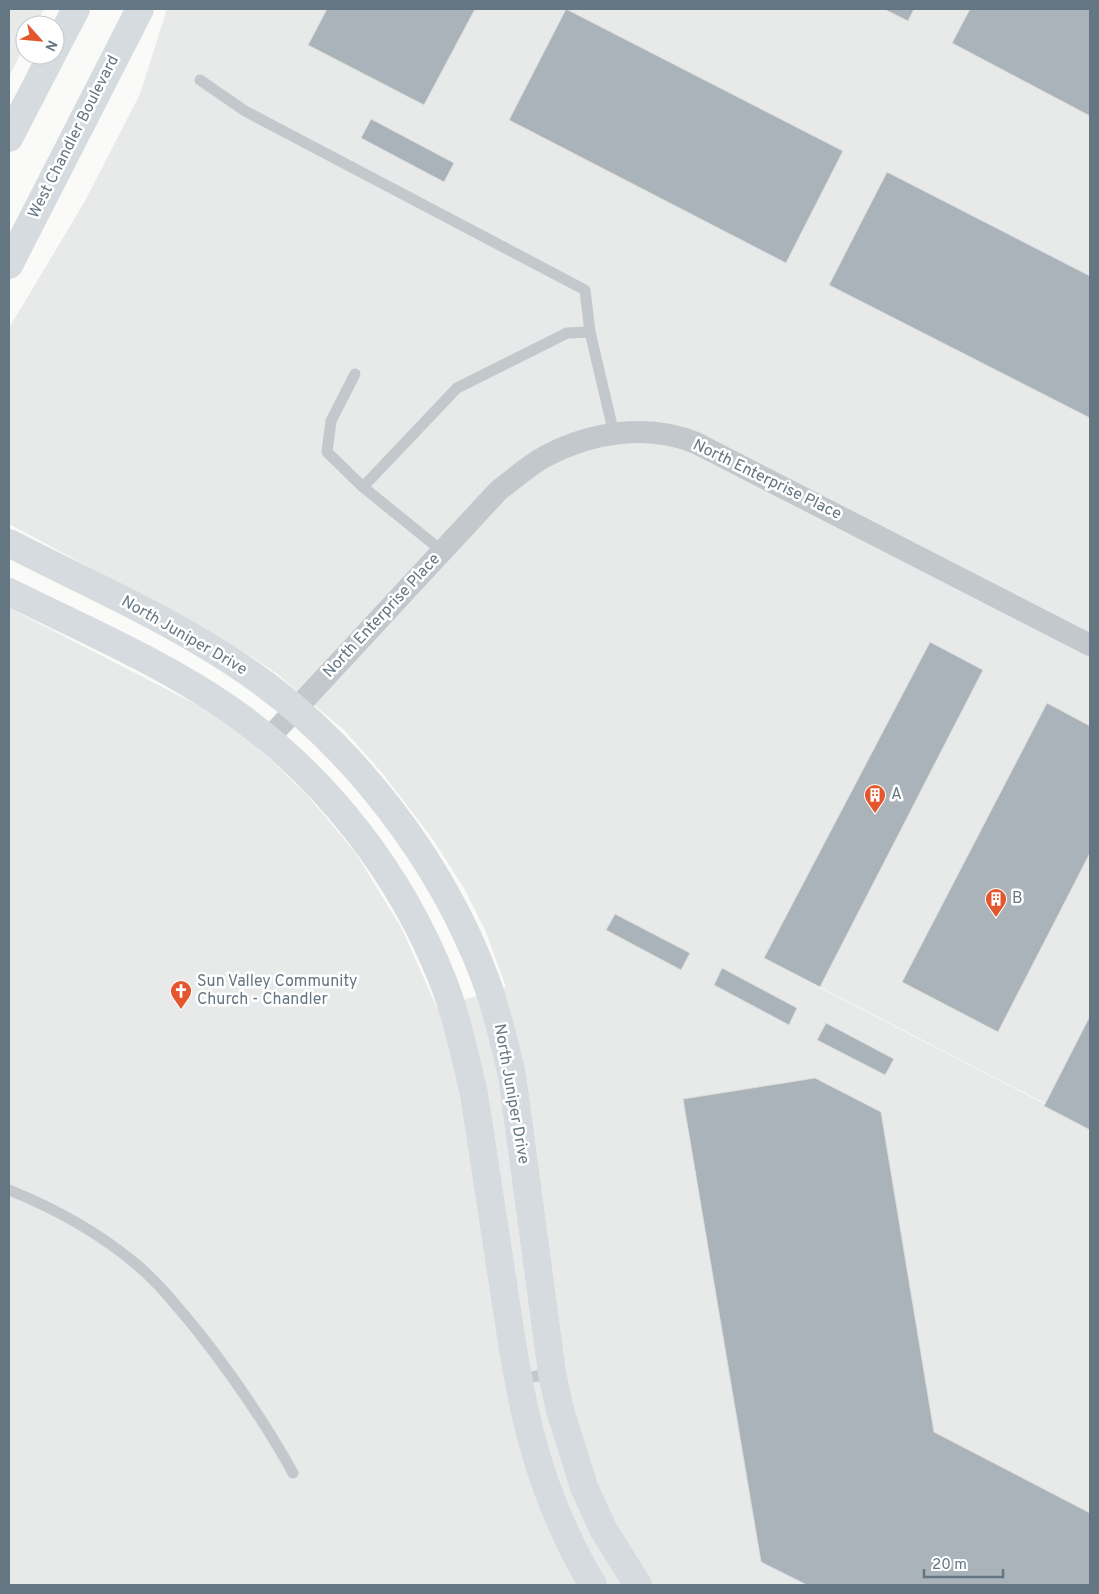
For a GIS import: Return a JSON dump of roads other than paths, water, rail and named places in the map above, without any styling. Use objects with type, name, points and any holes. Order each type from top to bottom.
[{"type":"street","points":[[65,30],[76,9]]},
{"type":"street","name":"West Chandler Boulevard","points":[[9,265],[140,9]]},
{"type":"street","points":[[9,138],[47,65]]},
{"type":"street","name":"North Enterprise Place","points":[[268,739],[499,490],[544,457],[574,442],[614,434],[641,431],[696,443],[1090,645]]},
{"type":"street","name":"North Juniper Drive","points":[[9,543],[196,639],[252,675],[295,708],[372,787],[399,822],[454,908],[486,979],[512,1074],[552,1373],[568,1444],[584,1487],[603,1528],[638,1585]]},
{"type":"street","points":[[9,592],[137,656],[232,711],[268,739],[313,779],[373,852],[398,890],[443,980],[457,1022],[474,1094],[517,1380],[531,1443],[543,1483],[562,1529],[593,1585]]},
{"type":"lane","points":[[200,80],[245,111],[585,290],[590,332],[614,434]]},
{"type":"lane","points":[[363,487],[457,388],[567,333],[590,332]]},
{"type":"lane","points":[[355,374],[331,421],[327,452],[363,487],[442,551]]},
{"type":"lane","points":[[9,1190],[39,1202],[108,1243],[137,1265],[165,1292],[248,1398],[293,1473]]},
{"type":"lane","points":[[517,1380],[552,1373]]},
{"type":"place","name":"A","points":[[875,814]]},
{"type":"place","name":"B","points":[[996,918]]},
{"type":"place","name":"Sun Valley Community Church - Chandler","points":[[181,1010]]}]
